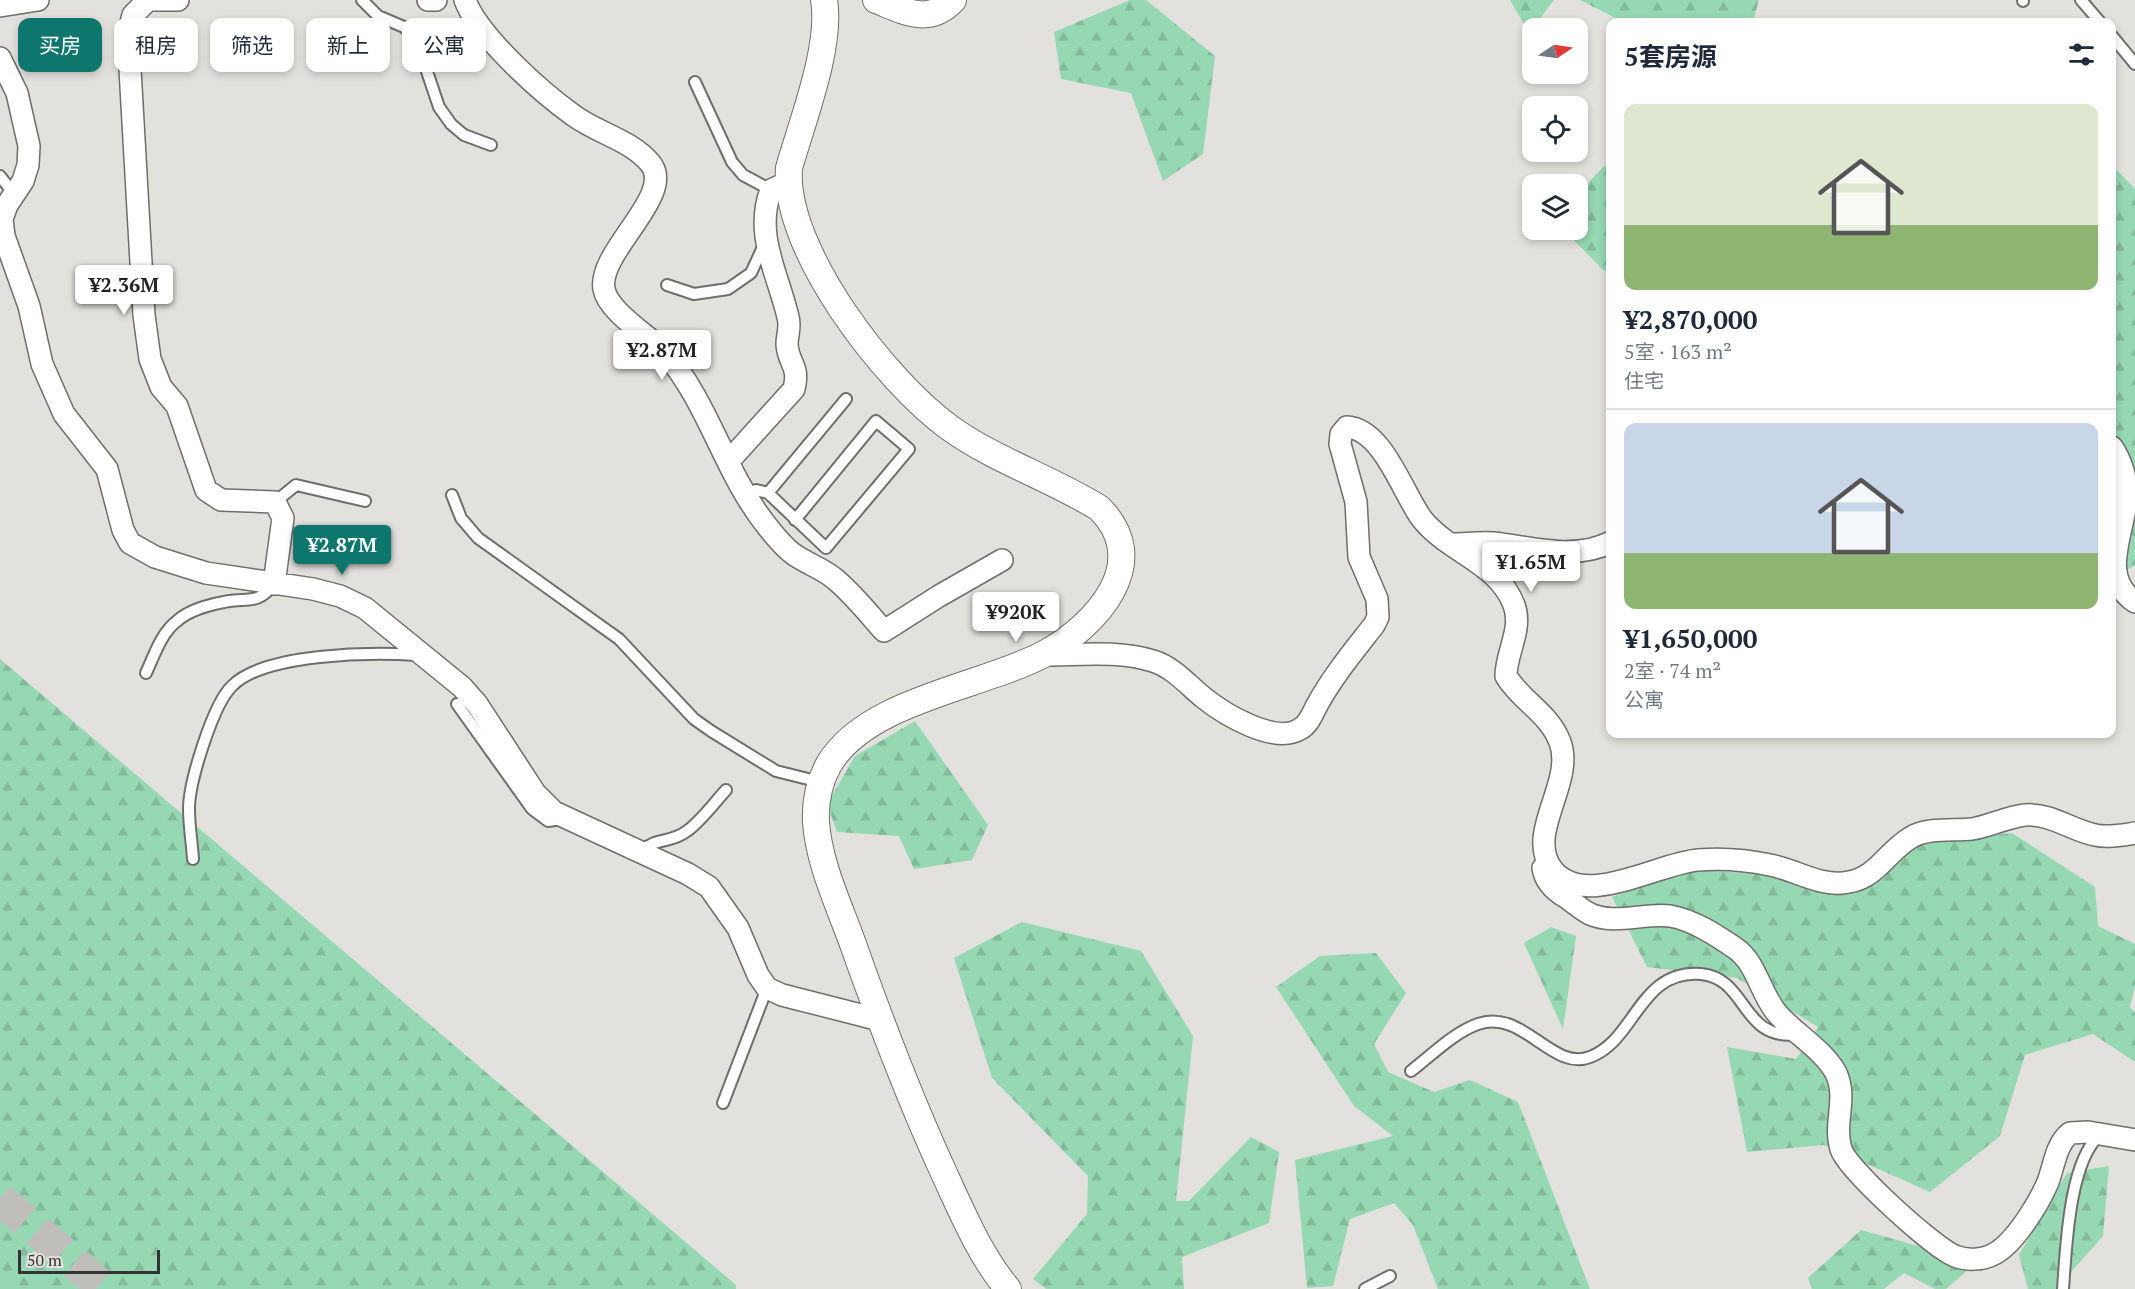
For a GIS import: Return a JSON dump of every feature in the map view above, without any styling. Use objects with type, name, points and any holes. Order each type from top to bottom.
[{"type":"street","points":[[1,0],[0,6],[38,0]]},
{"type":"street","points":[[178,0],[148,0],[133,15],[128,34],[144,315],[150,359],[161,387],[177,406],[206,490],[221,500],[275,502],[283,518],[274,584]]},
{"type":"street","points":[[428,0],[436,0]]},
{"type":"street","points":[[465,0],[476,21],[490,40],[573,116],[629,146],[651,164],[656,177],[653,192],[606,269],[604,289],[613,306],[665,353],[687,382],[745,495],[767,526],[792,553],[833,577],[884,631],[1002,560]]},
{"type":"street","points":[[728,462],[794,389],[798,374],[787,343],[789,318],[765,242],[765,207],[789,168],[820,55],[824,29],[824,0]]},
{"type":"street","points":[[876,0],[916,15],[928,16],[938,13],[953,0]]},
{"type":"street","points":[[0,58],[17,93],[29,146],[28,165],[23,181],[2,219],[4,236],[29,306],[42,364],[64,414],[107,469],[123,530],[130,543],[155,557],[206,573],[340,596],[364,608],[462,687],[477,704],[535,793],[554,812],[688,873],[709,887],[738,928],[758,975],[767,988],[782,995],[880,1020]]},
{"type":"street","points":[[780,186],[819,268],[863,337],[904,389],[961,435],[1099,508],[1111,519],[1119,533],[1123,549],[1122,565],[1110,594],[1084,626],[1043,655],[927,699],[874,723],[856,734],[842,748],[820,782],[816,822],[823,860],[880,1020],[909,1097],[966,1222],[981,1251],[1008,1289]]},
{"type":"street","points":[[1043,655],[1128,656],[1155,661],[1167,667],[1206,699],[1233,717],[1262,730],[1288,734],[1301,729],[1310,720],[1330,680],[1374,625],[1377,617],[1377,599],[1359,557],[1356,502],[1340,444],[1341,434],[1347,427],[1358,428],[1367,434],[1398,475],[1422,519],[1450,544],[1470,555],[1503,582],[1516,608],[1516,623],[1506,664],[1506,676],[1512,686],[1551,725],[1560,743],[1563,770],[1544,839],[1545,855],[1542,865],[1550,884],[1590,914],[1605,918],[1670,916],[1684,920],[1738,950],[1749,962],[1769,1002],[1835,1071],[1842,1087],[1838,1123],[1841,1149],[1855,1172],[1935,1244],[1954,1256],[1974,1260],[1995,1254],[2011,1241],[2040,1198],[2064,1138],[2070,1133],[2102,1133],[2135,1140]]},
{"type":"street","points":[[2116,458],[2126,484],[2126,502],[2116,556],[2116,573],[2121,590],[2135,602]]},
{"type":"street","points":[[1450,544],[1489,543],[1564,552],[1587,550],[1606,544]]},
{"type":"street","points":[[1545,855],[1552,870],[1562,878],[1587,886],[1601,886],[1673,864],[1721,859],[1772,865],[1835,884],[1864,879],[1912,836],[1928,832],[1975,828],[2027,815],[2050,818],[2095,835],[2116,837],[2135,832]]},
{"type":"lane","points":[[362,0],[378,16],[404,27],[416,39],[439,107],[452,124],[464,135],[491,145]]},
{"type":"lane","points":[[2081,0],[2097,18]]},
{"type":"lane","points":[[2116,41],[2135,64]]},
{"type":"lane","points":[[695,82],[732,162],[743,175],[780,186]]},
{"type":"lane","points":[[0,176],[14,194]]},
{"type":"lane","points":[[667,285],[694,294],[728,289],[751,273],[765,242]]},
{"type":"lane","points":[[768,493],[846,399]]},
{"type":"lane","points":[[745,495],[756,490],[768,493],[795,520],[826,548],[909,448],[876,421],[795,520]]},
{"type":"lane","points":[[275,502],[296,485],[365,501]]},
{"type":"lane","points":[[452,495],[461,518],[478,538],[619,639],[694,719],[776,771],[820,782]]},
{"type":"lane","points":[[146,673],[161,641],[175,622],[190,612],[226,601],[249,601],[267,593],[274,584]]},
{"type":"lane","points":[[193,859],[189,809],[192,785],[219,702],[232,685],[268,666],[374,652],[423,656]]},
{"type":"lane","points":[[457,704],[532,809],[548,821],[566,819]]},
{"type":"lane","points":[[640,852],[651,842],[674,838],[687,831],[726,790]]},
{"type":"lane","points":[[1412,1071],[1457,1034],[1479,1023],[1502,1022],[1523,1030],[1563,1057],[1587,1059],[1609,1048],[1646,996],[1661,984],[1682,976],[1701,974],[1722,981],[1737,996],[1758,1025],[1771,1033],[1784,1036],[1798,1034]]},
{"type":"lane","points":[[723,1103],[767,988]]},
{"type":"lane","points":[[2062,1289],[2067,1233],[2080,1169],[2087,1148],[2102,1133]]},
{"type":"lane","points":[[1365,1289],[1390,1276]]},
{"type":"green space","points":[[1130,0],[1146,0],[1215,56],[1203,154],[1163,181],[1131,93],[1061,79],[1054,32]]},
{"type":"green space","points":[[1510,0],[1554,0],[1540,18],[1522,18],[1522,21]]},
{"type":"green space","points":[[1580,0],[1759,0],[1754,18],[1615,18]]},
{"type":"green space","points":[[1606,164],[1606,271],[1574,240],[1588,240],[1588,183]]},
{"type":"green space","points":[[2116,169],[2135,189],[2135,565],[2116,577]]},
{"type":"green space","points":[[0,659],[736,1285],[736,1289],[0,1289]]},
{"type":"green space","points":[[915,721],[988,825],[972,860],[914,869],[899,836],[837,832],[827,804],[855,756]]},
{"type":"green space","points":[[2012,833],[2095,887],[2098,926],[2135,944],[2135,986],[2130,1007],[2135,1013],[2135,1062],[2093,1034],[2025,1055],[2000,1136],[1930,1192],[1824,1145],[1747,1152],[1727,1047],[1796,1059],[1818,1027],[1737,978],[1647,967],[1612,897],[1692,870],[1768,874],[1842,895],[1875,885],[1921,842]]},
{"type":"green space","points":[[1022,922],[1141,951],[1193,1036],[1176,1201],[1189,1201],[1251,1137],[1279,1152],[1269,1223],[1182,1257],[1184,1289],[1046,1289],[1033,1279],[1087,1214],[1088,1176],[992,1078],[954,958]]},
{"type":"green space","points":[[1551,927],[1576,936],[1563,1029],[1524,943]]},
{"type":"green space","points":[[1376,953],[1406,993],[1374,1044],[1388,1072],[1434,1092],[1470,1080],[1518,1102],[1590,1289],[1438,1289],[1413,1225],[1394,1203],[1350,1219],[1333,1286],[1307,1288],[1295,1160],[1393,1136],[1354,1106],[1276,987],[1320,956]]},
{"type":"green space","points":[[2109,1166],[2103,1236],[2056,1289],[2028,1289],[2019,1255],[2067,1173]]},
{"type":"green space","points":[[1861,1230],[1929,1249],[1968,1270],[1946,1289],[1935,1289],[1904,1273],[1884,1289],[1812,1289],[1808,1278]]},
{"type":"tunnel","points":[[0,1199],[105,1289]]}]
